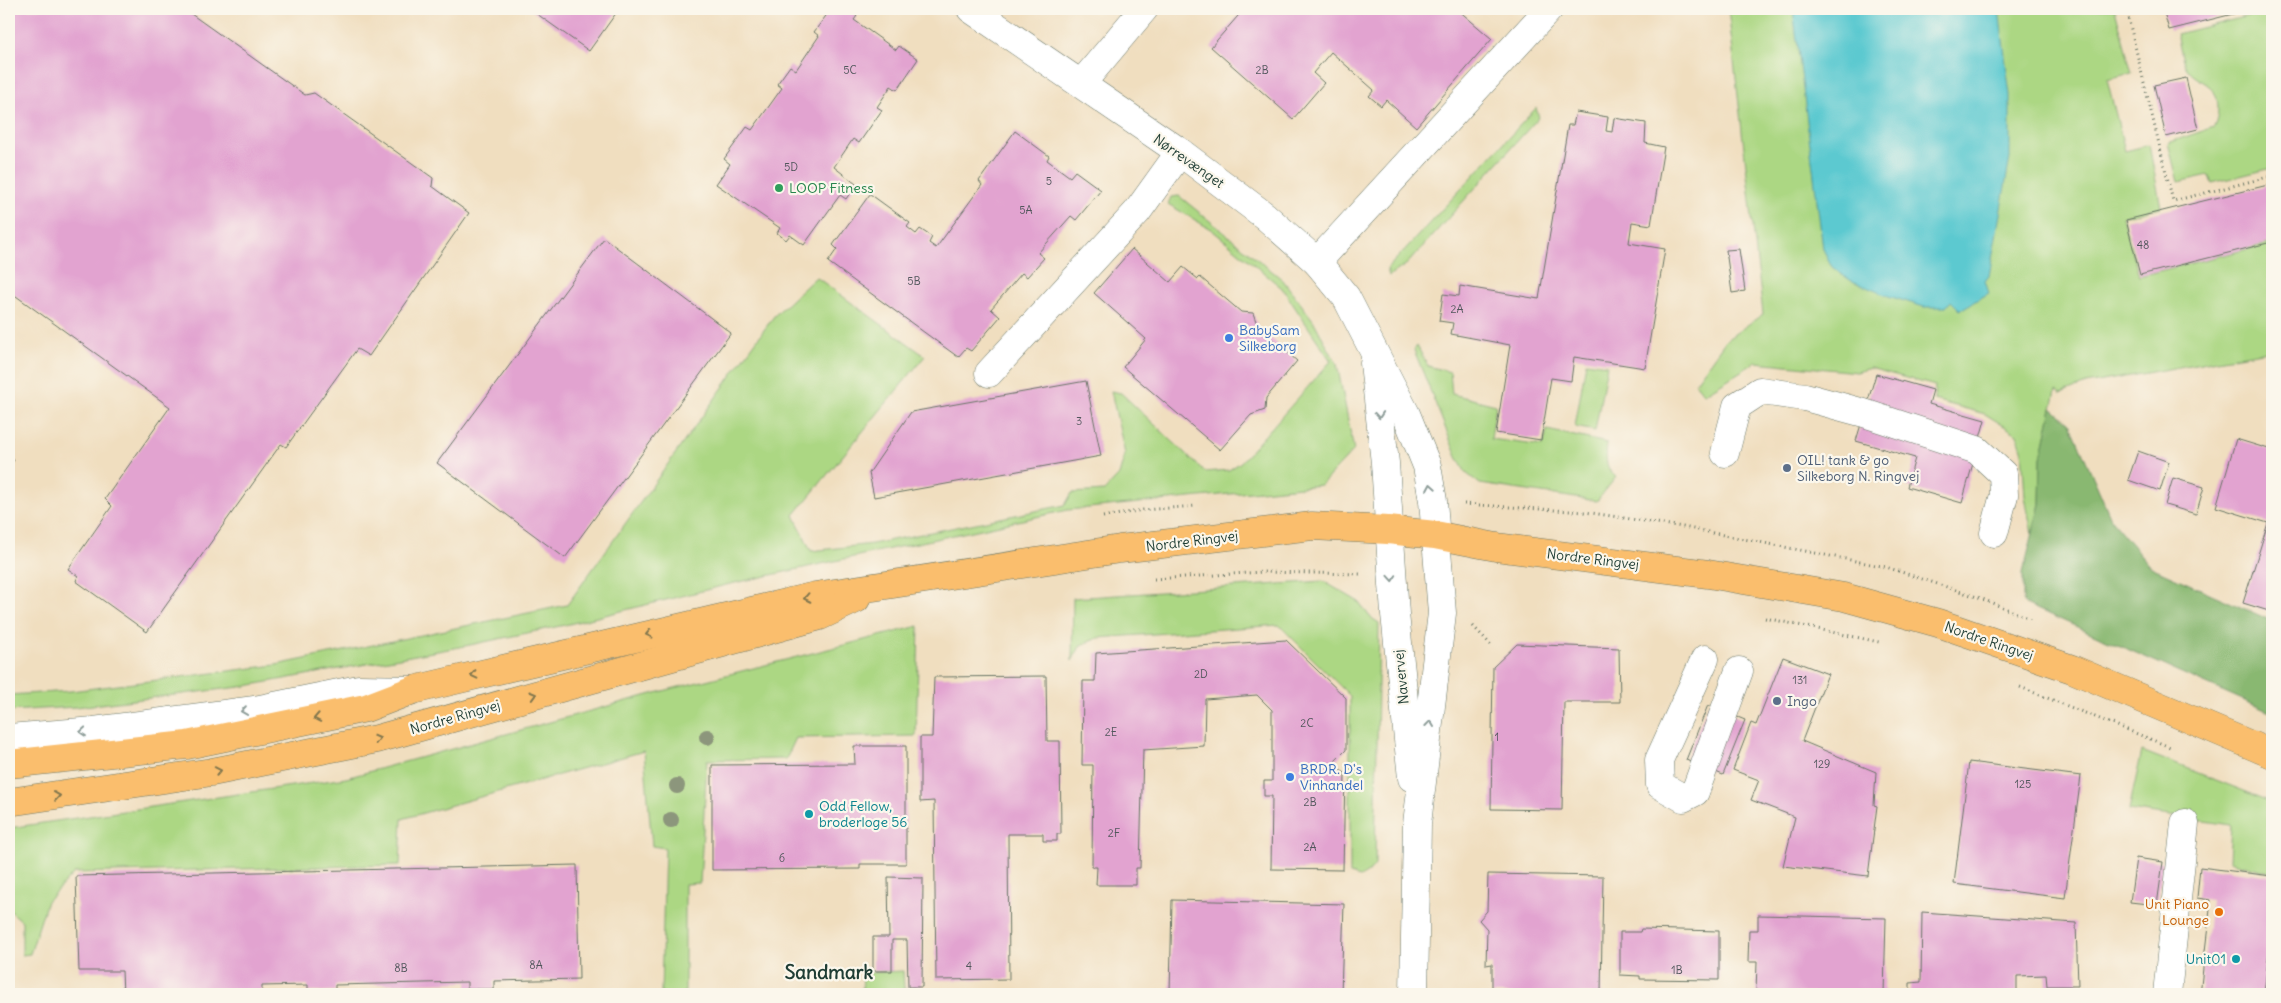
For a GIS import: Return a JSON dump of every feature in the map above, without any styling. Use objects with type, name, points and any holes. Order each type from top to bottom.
[{"type":"main road","name":"Nordre Ringvej","points":[[9,764],[187,744],[366,708],[413,690],[750,609],[815,596],[1120,549],[1312,526],[1388,530],[1435,536],[1496,547],[1716,575],[1844,597],[1938,622],[2072,669],[2272,754]]},
{"type":"main road","name":"Nordre Ringvej","points":[[9,802],[212,772],[377,739],[820,616],[890,585]]},
{"type":"street","name":"Nørrevænget","points":[[971,9],[1180,152],[1265,216],[1317,262],[1346,297],[1406,414],[1427,466],[1433,501],[1435,536]]},
{"type":"street","points":[[1080,84],[1144,9]]},
{"type":"street","points":[[1317,262],[1550,9]]},
{"type":"street","points":[[989,373],[1137,212],[1180,152]]},
{"type":"street","name":"Nørrevænget","points":[[1373,349],[1385,463],[1388,530]]},
{"type":"street","points":[[1725,453],[1737,406],[1760,391],[1805,397],[1864,413],[1977,450],[2003,474],[2004,495],[1994,533]]},
{"type":"street","name":"Navervej","points":[[1388,530],[1417,824]]},
{"type":"street","name":"Navervej","points":[[1414,994],[1417,824],[1442,628],[1441,576],[1435,536]]},
{"type":"street","points":[[1705,659],[1659,760],[1660,785],[1683,798],[1695,792],[1739,671]]},
{"type":"street","points":[[9,738],[94,731],[256,710],[359,689],[413,690]]},
{"type":"street","points":[[2167,994],[2184,823]]},
{"type":"path","points":[[2126,9],[2172,201],[2272,176]]},
{"type":"path","points":[[1148,580],[1263,572],[1337,572],[1392,576]]},
{"type":"path","points":[[1759,617],[1883,643]]},
{"type":"path","points":[[2016,685],[2171,748]]},
{"type":"green space","points":[[1728,9],[2115,9],[2132,73],[2107,79],[2125,151],[2149,145],[2161,207],[2122,217],[2139,276],[2272,243],[2272,350],[2086,384],[2061,394],[2056,391],[2041,458],[2040,504],[2032,534],[2025,497],[2022,449],[2017,434],[1985,414],[1934,400],[1935,386],[1870,368],[1857,372],[1756,362],[1704,394],[1695,383],[1726,340],[1763,314]]},
{"type":"green space","points":[[2272,10],[2272,168],[2212,183],[2209,175],[2178,182],[2168,143],[2214,127],[2218,108],[2213,90],[2186,67],[2177,34]]},
{"type":"green space","points":[[1536,108],[1539,117],[1407,264],[1389,276],[1387,269]]},
{"type":"green space","points":[[1179,196],[1283,280],[1313,320],[1337,364],[1354,450],[1321,485],[1068,510],[730,584],[565,625],[465,646],[240,687],[76,707],[9,711],[9,695],[71,691],[276,665],[567,605],[774,316],[816,277],[925,356],[794,515],[811,551],[872,544],[1065,505],[1072,493],[1104,491],[1119,475],[1125,454],[1111,391],[1121,393],[1205,472],[1229,470],[1241,462],[1331,361],[1282,288],[1212,230],[1168,204],[1171,197]]},
{"type":"green space","points":[[1417,346],[1428,366],[1450,372],[1452,394],[1496,405],[1491,439],[1543,446],[1547,430],[1607,443],[1606,457],[1609,470],[1616,477],[1597,501],[1480,484],[1466,473],[1457,457],[1414,350]]},
{"type":"green space","points":[[1586,362],[1607,365],[1595,431],[1575,427]]},
{"type":"green space","points":[[2052,408],[2070,423],[2112,521],[2151,567],[2272,621],[2272,713],[2023,603],[2023,573],[2040,504],[2041,458]]},
{"type":"green space","points":[[1323,581],[1359,602],[1370,617],[1379,623],[1375,865],[1370,871],[1360,877],[1350,874],[1350,696],[1279,625],[1098,638],[1081,645],[1072,661],[1073,598]]},
{"type":"green space","points":[[919,626],[916,736],[796,738],[786,759],[707,760],[700,883],[685,884],[685,994],[661,994],[665,848],[652,846],[644,751],[402,819],[400,865],[74,873],[47,901],[30,954],[22,955],[22,921],[9,910],[9,828],[346,778],[663,691]]},
{"type":"green space","points":[[2142,751],[2272,802],[2272,873],[2229,861],[2231,825],[2129,810]]},
{"type":"green space","points":[[2272,944],[2272,994],[2266,994]]},
{"type":"green space","points":[[903,971],[904,988],[916,994],[862,994],[863,973]]},
{"type":"water","points":[[1793,9],[1999,9],[2010,95],[2010,158],[1989,276],[1985,281],[1989,293],[1960,310],[1951,301],[1946,307],[1924,307],[1885,295],[1850,280],[1832,267],[1823,249]]},
{"type":"building","points":[[9,9],[184,9],[305,95],[314,93],[433,178],[432,186],[469,213],[369,356],[357,349],[286,447],[281,444],[147,632],[76,581],[78,576],[68,569],[112,506],[105,499],[170,407],[9,291]]},
{"type":"building","points":[[530,9],[619,9],[589,51]]},
{"type":"building","points":[[831,9],[847,9],[857,16],[854,20],[896,50],[899,46],[918,59],[897,90],[891,86],[877,107],[882,110],[859,143],[853,139],[834,167],[856,184],[846,199],[840,195],[804,245],[790,235],[786,240],[777,233],[780,228],[716,184],[730,164],[724,159],[747,127],[752,130],[782,88],[777,84],[790,66],[796,70],[819,36],[814,32]]},
{"type":"building","points":[[1244,9],[1457,9],[1492,39],[1416,127],[1386,100],[1381,106],[1369,96],[1374,90],[1331,52],[1313,73],[1324,83],[1293,119],[1211,47]]},
{"type":"building","points":[[2163,9],[2253,9],[2169,30]]},
{"type":"building","points":[[2186,78],[2198,129],[2166,137],[2154,85]]},
{"type":"building","points":[[1576,112],[1608,117],[1606,131],[1612,132],[1614,118],[1646,123],[1645,143],[1664,147],[1651,225],[1632,222],[1629,243],[1665,249],[1645,368],[1574,357],[1571,381],[1551,378],[1541,440],[1496,433],[1510,345],[1451,334],[1453,323],[1439,321],[1443,294],[1459,296],[1460,286],[1539,299],[1568,125],[1573,125]]},
{"type":"building","points":[[1015,131],[1049,156],[1047,160],[1070,177],[1075,171],[1101,190],[1076,220],[1071,216],[1038,253],[1044,258],[1027,277],[1022,273],[991,309],[1000,317],[971,351],[966,348],[958,357],[828,262],[837,249],[833,245],[870,194],[910,223],[907,227],[916,234],[920,229],[932,237],[929,243],[936,248],[982,185],[979,181]]},
{"type":"building","points":[[2272,184],[2272,242],[2140,275],[2126,220]]},
{"type":"building","points":[[604,238],[731,333],[565,558],[437,463]]},
{"type":"building","points":[[1132,249],[1170,282],[1183,267],[1198,279],[1200,277],[1241,312],[1253,313],[1258,327],[1297,361],[1266,398],[1265,410],[1251,415],[1220,450],[1123,367],[1146,339],[1094,293]]},
{"type":"building","points":[[1739,249],[1745,291],[1732,293],[1726,250]]},
{"type":"building","points":[[1876,374],[1933,390],[1929,404],[1985,420],[1962,503],[1907,487],[1915,458],[1856,441]]},
{"type":"building","points":[[1086,381],[1101,456],[874,497],[869,473],[911,412]]},
{"type":"building","points":[[2236,439],[2272,450],[2272,612],[2243,603],[2268,523],[2216,507]]},
{"type":"building","points":[[2138,451],[2169,462],[2160,491],[2128,480]]},
{"type":"building","points":[[9,456],[14,460],[9,468]]},
{"type":"building","points":[[2173,478],[2204,487],[2196,514],[2165,505]]},
{"type":"building","points":[[1286,640],[1346,698],[1346,750],[1331,765],[1345,773],[1343,870],[1271,869],[1272,796],[1264,796],[1264,781],[1272,781],[1272,710],[1257,695],[1205,699],[1204,746],[1143,750],[1140,868],[1136,868],[1136,885],[1096,885],[1097,867],[1092,867],[1093,765],[1082,765],[1083,681],[1095,681],[1096,653]]},
{"type":"building","points":[[1517,644],[1619,648],[1620,702],[1564,702],[1562,810],[1491,809],[1493,667]]},
{"type":"building","points":[[1783,657],[1828,674],[1802,741],[1876,772],[1874,805],[1877,806],[1868,876],[1783,866],[1795,817],[1751,800],[1759,780],[1733,770],[1751,723],[1756,725]]},
{"type":"building","points":[[1046,676],[1047,741],[1060,741],[1061,834],[1057,834],[1057,841],[1043,841],[1043,834],[1008,834],[1009,979],[936,980],[934,801],[920,802],[920,737],[932,737],[934,677]]},
{"type":"building","points":[[1708,705],[1745,720],[1723,775],[1686,760]]},
{"type":"building","name":"Odd Fellow, broderloge 56","points":[[854,746],[906,746],[906,864],[860,864],[860,869],[712,870],[712,765],[855,764]]},
{"type":"building","points":[[1969,762],[2081,776],[2065,898],[1954,884]]},
{"type":"building","points":[[2136,858],[2163,862],[2157,905],[2130,902]]},
{"type":"building","points":[[577,865],[579,979],[494,981],[494,989],[467,989],[467,982],[335,985],[335,991],[308,992],[308,985],[262,986],[262,994],[123,994],[122,971],[79,971],[76,876]]},
{"type":"building","name":"Unit01","points":[[2200,867],[2272,876],[2272,923],[2264,994],[2200,994],[2211,900],[2197,898]]},
{"type":"building","points":[[1488,874],[1603,876],[1601,994],[1492,994],[1492,964],[1486,965],[1487,929],[1479,920],[1487,911]]},
{"type":"building","points":[[888,877],[923,878],[922,987],[908,987],[907,940],[892,940],[892,971],[873,971],[873,937],[889,937]]},
{"type":"building","points":[[1172,900],[1344,904],[1341,994],[1170,993]]},
{"type":"building","points":[[1922,912],[2076,923],[2078,986],[2047,986],[2046,975],[2017,976],[2017,994],[1910,994],[1910,983],[1921,982]]},
{"type":"building","points":[[1758,915],[1886,918],[1884,994],[1756,993],[1757,962],[1748,962],[1749,930],[1758,930]]},
{"type":"building","points":[[1641,929],[1719,931],[1719,980],[1640,979],[1640,976],[1620,975],[1620,932],[1640,932]]},
{"type":"place","name":"LOOP Fitness","points":[[779,188]]},
{"type":"place","name":"BabySam Silkeborg","points":[[1229,338]]},
{"type":"place","name":"OIL! tank & go Silkeborg N. Ringvej","points":[[1787,468]]},
{"type":"place","name":"Ingo","points":[[1777,701]]},
{"type":"place","name":"BRDR. D's Vinhandel","points":[[1290,777]]},
{"type":"place","name":"Odd Fellow, broderloge 56","points":[[809,814]]},
{"type":"place","name":"Unit Piano Lounge","points":[[2219,912]]},
{"type":"place","name":"Unit01","points":[[2236,959]]},
{"type":"district","name":"Sandmark","points":[[829,972]]}]
